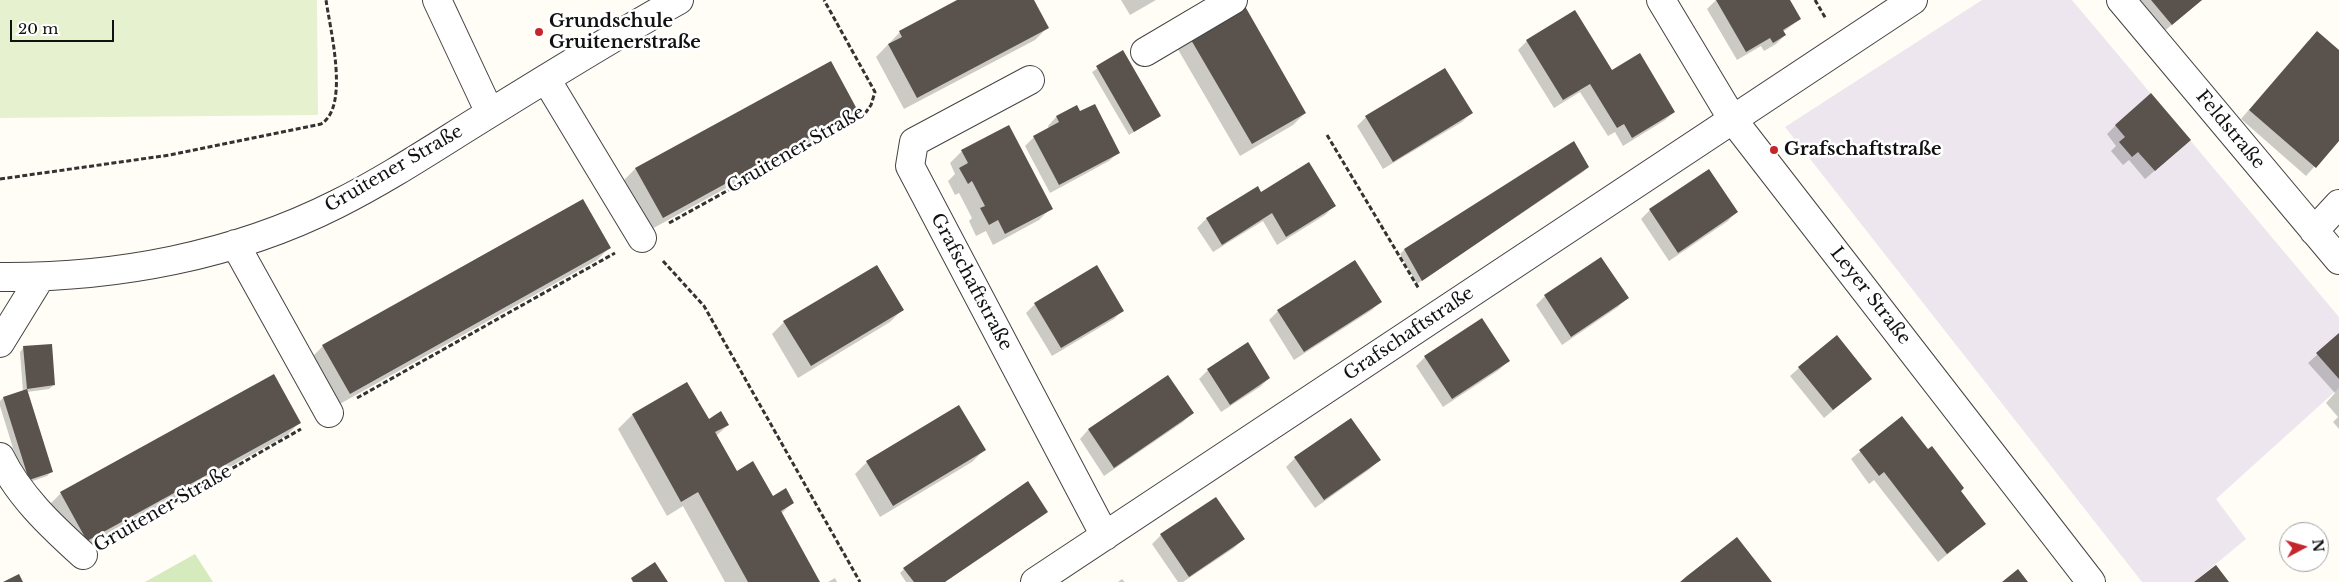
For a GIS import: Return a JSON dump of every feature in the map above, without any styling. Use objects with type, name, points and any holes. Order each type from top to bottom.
[{"type":"street","points":[[438,0],[490,113]]},
{"type":"street","name":"Gruitener Straße","points":[[0,277],[40,278],[112,271],[168,261],[235,244],[285,227],[336,205],[385,179],[490,113],[679,0]]},
{"type":"street","points":[[1145,52],[1233,0]]},
{"type":"street","name":"Leyer Straße","points":[[1661,0],[1733,120],[2092,582]]},
{"type":"street","name":"Grafschaftstraße","points":[[1035,582],[1913,0]]},
{"type":"street","name":"Feldstraße","points":[[2121,0],[2339,260]]},
{"type":"street","points":[[546,79],[642,238]]},
{"type":"street","name":"Grafschaftstraße","points":[[1030,80],[914,142],[910,166],[1104,536]]},
{"type":"street","points":[[2314,231],[2339,204]]},
{"type":"street","points":[[235,244],[329,413]]},
{"type":"street","points":[[0,343],[40,278]]},
{"type":"street","name":"Gruitener Straße","points":[[0,457],[30,502],[52,528],[83,554]]},
{"type":"path","points":[[0,179],[170,155],[320,124],[328,119],[334,103],[337,75],[326,0]]},
{"type":"path","name":"Gruitener Straße","points":[[83,554],[329,413],[864,114],[872,105],[875,92],[824,0]]},
{"type":"path","points":[[1327,135],[1435,317]]},
{"type":"path","points":[[642,238],[704,306],[860,582]]},
{"type":"shaded area","points":[[1982,0],[2072,0],[2339,317],[2339,388],[2216,499],[2246,539],[2194,582],[2142,582],[1785,127]]},
{"type":"green space","points":[[0,0],[317,0],[318,115],[0,118]]},
{"type":"green space","points":[[195,554],[213,582],[145,582]]},
{"type":"building","points":[[957,0],[1034,0],[1049,28],[917,98],[888,44],[902,37],[899,31]]},
{"type":"building","points":[[1716,0],[1790,0],[1801,19],[1783,30],[1786,35],[1773,43],[1770,38],[1746,52]]},
{"type":"building","points":[[2151,0],[2202,0],[2172,25]]},
{"type":"building","points":[[1242,1],[1306,113],[1252,144],[1187,33]]},
{"type":"building","points":[[1575,10],[1612,70],[1640,53],[1675,112],[1632,138],[1624,124],[1617,128],[1590,84],[1563,100],[1526,40]]},
{"type":"building","points":[[2317,31],[2339,50],[2339,141],[2316,168],[2249,110]]},
{"type":"building","points":[[1123,50],[1161,116],[1134,132],[1096,66]]},
{"type":"building","points":[[831,61],[858,111],[663,218],[635,168]]},
{"type":"building","points":[[1445,68],[1473,113],[1393,162],[1365,116]]},
{"type":"building","points":[[2151,93],[2191,140],[2155,171],[2138,152],[2132,157],[2119,142],[2125,137],[2115,125]]},
{"type":"building","points":[[1095,104],[1120,153],[1059,185],[1033,136],[1059,122],[1056,116],[1077,105],[1080,111]]},
{"type":"building","points":[[1009,125],[1053,209],[1005,234],[998,220],[989,225],[980,208],[985,206],[972,181],[968,184],[959,168],[968,163],[961,150]]},
{"type":"building","points":[[1574,141],[1589,167],[1422,281],[1404,249]]},
{"type":"building","points":[[1309,162],[1336,206],[1286,237],[1272,213],[1222,245],[1206,218],[1258,186],[1261,192]]},
{"type":"building","points":[[1709,169],[1738,212],[1678,253],[1649,209]]},
{"type":"building","points":[[583,199],[611,248],[350,394],[322,345]]},
{"type":"building","points":[[1601,257],[1629,298],[1571,337],[1544,295]]},
{"type":"building","points":[[1355,260],[1382,302],[1304,352],[1277,310]]},
{"type":"building","points":[[877,265],[904,310],[811,366],[783,321]]},
{"type":"building","points":[[1097,265],[1124,311],[1061,348],[1034,303]]},
{"type":"building","points":[[1482,318],[1510,361],[1452,399],[1424,356]]},
{"type":"building","points":[[2339,333],[2339,379],[2316,353]]},
{"type":"building","points":[[1837,335],[1872,379],[1833,410],[1798,367]]},
{"type":"building","points":[[1248,342],[1270,378],[1230,405],[1207,369]]},
{"type":"building","points":[[52,344],[55,385],[27,389],[23,346]]},
{"type":"building","points":[[274,374],[301,423],[87,541],[60,492]]},
{"type":"building","points":[[1168,375],[1194,413],[1114,468],[1088,429]]},
{"type":"building","points":[[687,382],[709,419],[721,411],[729,425],[715,432],[737,471],[753,461],[773,496],[786,488],[794,503],[781,511],[820,582],[748,582],[698,492],[681,502],[632,414]]},
{"type":"building","points":[[27,389],[53,472],[29,480],[3,397]]},
{"type":"building","points":[[959,405],[986,450],[893,506],[866,461]]},
{"type":"building","points":[[1902,416],[1928,449],[1932,446],[1964,488],[1961,491],[1986,524],[1947,554],[1884,472],[1879,476],[1859,450]]},
{"type":"building","points":[[1351,418],[1381,460],[1324,500],[1294,457]]},
{"type":"building","points":[[1028,481],[1048,512],[945,582],[914,582],[903,568]]},
{"type":"building","points":[[1216,497],[1245,539],[1189,577],[1160,534]]},
{"type":"building","points":[[1737,537],[1772,582],[1680,582],[1687,576]]},
{"type":"building","points":[[655,562],[668,582],[633,582],[631,578]]},
{"type":"building","points":[[2216,565],[2229,582],[2194,582]]},
{"type":"building","points":[[2018,569],[2028,582],[2002,582]]},
{"type":"building","points":[[19,574],[23,582],[3,582]]},
{"type":"place","name":"Grundschule Gruitenerstraße","points":[[539,32]]},
{"type":"place","name":"Grafschaftstraße","points":[[1774,150]]}]
